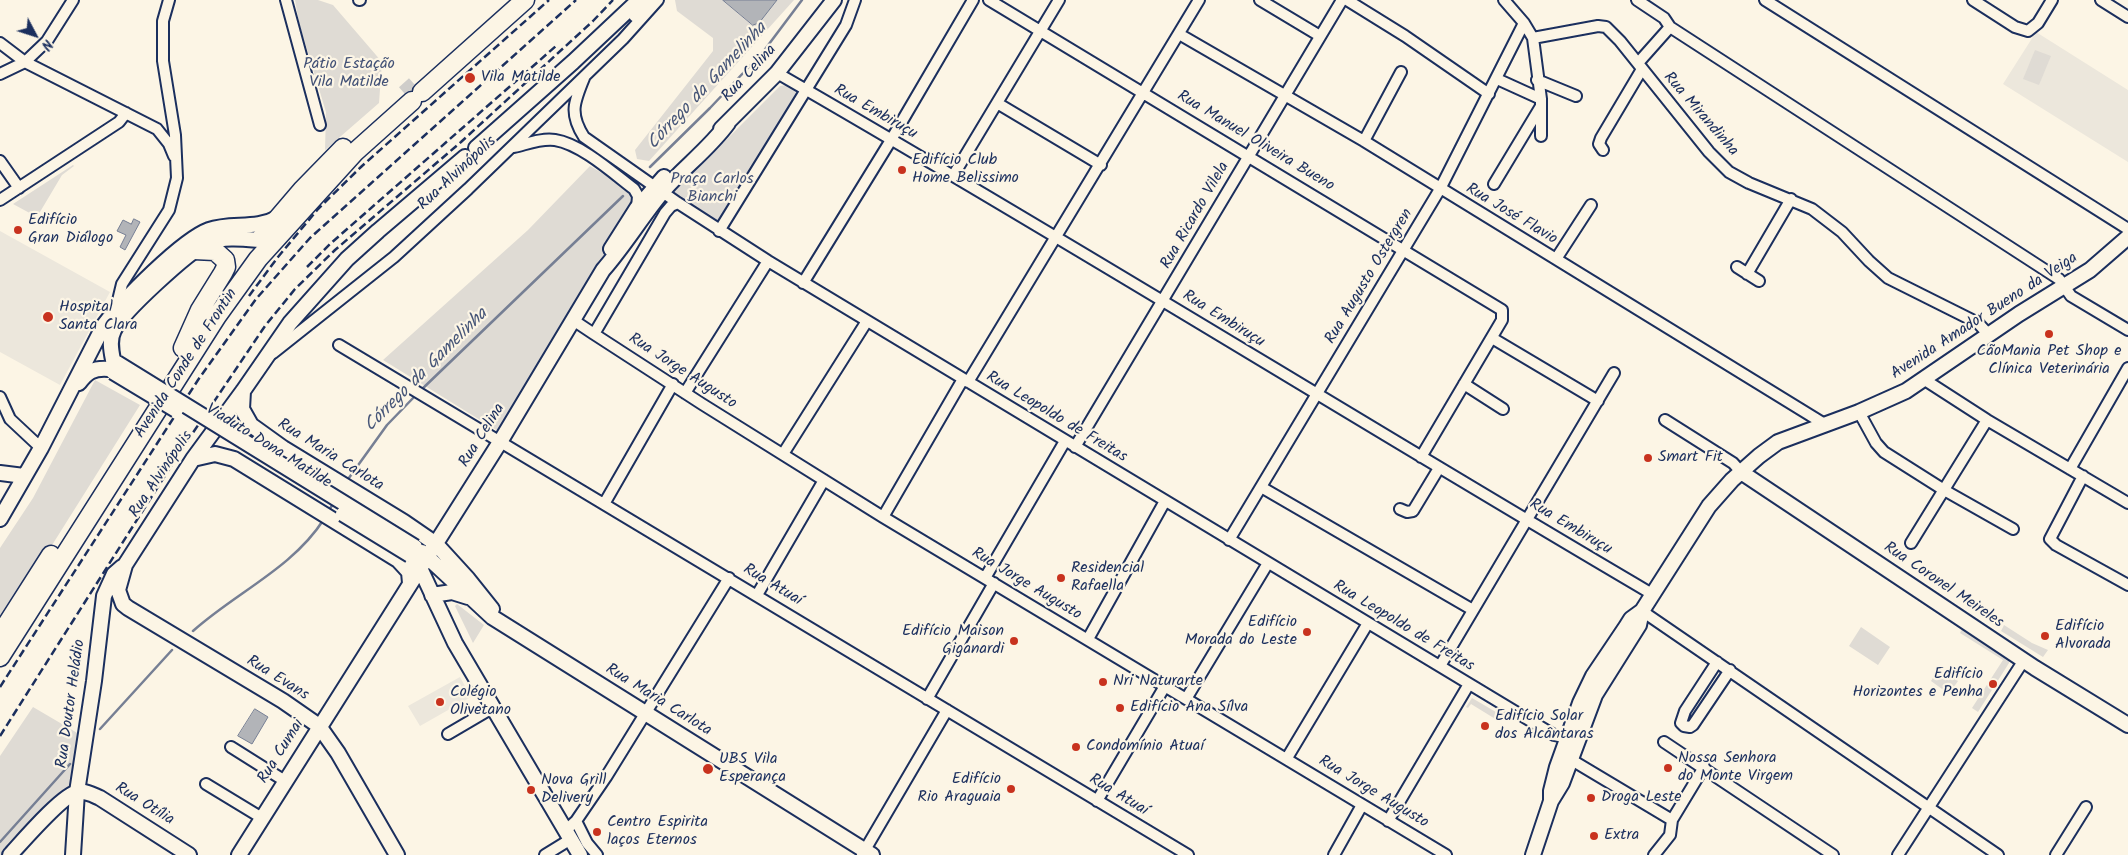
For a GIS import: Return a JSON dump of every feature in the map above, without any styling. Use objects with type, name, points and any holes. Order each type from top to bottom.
[{"type":"highway","name":"Avenida Conde de Frontin","points":[[0,635],[183,348],[266,241],[510,0]]},
{"type":"highway","name":"Avenida Conde de Frontin","points":[[0,657],[266,241],[277,218],[342,149],[414,93],[525,0]]},
{"type":"highway","points":[[183,348],[200,310],[224,274],[226,267],[225,260],[215,252],[194,250]]},
{"type":"street","points":[[0,74],[25,62],[47,42],[73,0]]},
{"type":"street","points":[[116,310],[122,284],[172,203],[177,178],[177,150],[162,61],[163,21],[169,0]]},
{"type":"street","points":[[286,0],[320,125]]},
{"type":"street","name":"Rua Alvinópolis","points":[[125,565],[193,459],[244,391],[290,323],[347,259],[378,230],[579,57],[639,0]]},
{"type":"street","points":[[510,118],[554,89],[651,0]]},
{"type":"street","name":"Rua Alvinópolis","points":[[266,358],[394,257],[513,148],[623,39],[658,0]]},
{"type":"street","name":"Rua Celina","points":[[424,562],[500,442],[603,270],[620,251],[659,189],[678,164],[728,123],[777,73],[834,0]]},
{"type":"street","points":[[719,231],[846,25],[855,0]]},
{"type":"street","points":[[803,282],[891,140],[973,0]]},
{"type":"street","name":"Rua Manuel Oliveira Bueno","points":[[989,0],[1500,307],[1504,312],[1502,320],[1492,338]]},
{"type":"street","points":[[953,176],[1059,0]]},
{"type":"street","points":[[884,517],[966,381],[1057,238],[1199,0]]},
{"type":"street","points":[[1260,0],[1320,36]]},
{"type":"street","name":"Rua Ricardo Vilela","points":[[1075,447],[1164,301],[1342,0]]},
{"type":"street","points":[[1347,0],[1405,36],[1489,94]]},
{"type":"street","points":[[1504,0],[1524,23],[1533,38],[1541,102],[1541,136]]},
{"type":"street","points":[[1637,0],[1664,18],[1670,27],[2059,279],[2072,296],[2128,330]]},
{"type":"street","points":[[1765,0],[2128,229]]},
{"type":"street","points":[[1973,0],[2022,30],[2032,29],[2052,0]]},
{"type":"street","points":[[2101,0],[2128,17]]},
{"type":"street","name":"Rua Augusto Ostergren","points":[[1229,540],[1440,189],[1524,23]]},
{"type":"street","name":"Rua Mirandinha","points":[[1533,38],[1602,25],[1620,41],[1718,162],[1748,183],[1791,200],[1827,219],[1873,266],[1888,278],[1978,323],[1989,335]]},
{"type":"street","points":[[1603,150],[1599,142],[1640,66],[1670,27]]},
{"type":"street","name":"Rua José Flavio","points":[[1179,34],[1364,141],[1826,425]]},
{"type":"street","points":[[0,43],[25,62],[157,129],[169,144],[176,159]]},
{"type":"street","points":[[1364,141],[1401,72]]},
{"type":"street","name":"Rua Embiruçu","points":[[777,73],[1164,301],[1421,458],[1652,594]]},
{"type":"street","name":"Rua Leopoldo de Freitas","points":[[584,78],[575,99],[574,108],[575,120],[584,137],[678,204],[768,261],[1554,735],[1572,739]]},
{"type":"street","points":[[1497,79],[1541,102]]},
{"type":"street","points":[[1537,80],[1576,96]]},
{"type":"street","points":[[1494,184],[1541,102]]},
{"type":"street","points":[[997,103],[1101,164]]},
{"type":"street","points":[[0,200],[119,122],[126,113]]},
{"type":"street","points":[[157,129],[166,128],[173,119]]},
{"type":"street","points":[[513,148],[538,141],[555,140],[566,144],[590,157],[634,189],[638,196],[637,208]]},
{"type":"street","points":[[0,161],[19,188]]},
{"type":"street","name":"Rua Celina","points":[[603,270],[611,248],[637,208],[659,189]]},
{"type":"street","points":[[1747,274],[1791,200]]},
{"type":"street","points":[[573,320],[594,334],[665,213],[671,206],[678,204]]},
{"type":"street","points":[[1556,259],[1590,205]]},
{"type":"street","points":[[0,519],[41,448],[95,342],[116,310],[178,251],[199,235],[220,228],[265,224],[277,218]]},
{"type":"street","name":"Avenida Amador Bueno da Veiga","points":[[1551,801],[1562,783],[1570,759],[1572,739],[1580,703],[1594,676],[1631,619],[1642,611],[1709,506],[1741,472],[1778,442],[1859,412],[1906,391],[1925,380],[1989,335],[2090,270],[2128,237]]},
{"type":"street","points":[[110,364],[111,339],[117,325],[136,304],[194,250],[206,244],[228,239],[266,241]]},
{"type":"street","points":[[685,393],[768,261]]},
{"type":"street","points":[[1737,267],[1758,281]]},
{"type":"street","points":[[783,454],[867,321]]},
{"type":"street","name":"Rua Jorge Augusto","points":[[594,334],[884,517],[1446,855]]},
{"type":"street","points":[[1421,458],[1492,338],[1598,401]]},
{"type":"street","points":[[95,342],[110,364]]},
{"type":"street","name":"Rua Atuaí","points":[[339,345],[1188,855]]},
{"type":"street","points":[[85,362],[110,364]]},
{"type":"street","points":[[72,388],[78,384],[87,372],[110,364]]},
{"type":"street","name":"Viaduto Dona Matilde","points":[[110,364],[412,551],[424,562]]},
{"type":"street","points":[[2070,470],[2128,368]]},
{"type":"street","points":[[1440,666],[1614,373]]},
{"type":"street","points":[[1925,380],[2070,470],[2128,502]]},
{"type":"street","points":[[604,504],[673,384]]},
{"type":"street","points":[[1464,384],[1503,409]]},
{"type":"street","name":"Rua Maria Carlota","points":[[244,391],[242,409],[247,420],[265,437],[404,522],[436,544],[468,579],[503,623]]},
{"type":"street","points":[[0,397],[10,419],[41,448]]},
{"type":"street","points":[[1859,412],[1876,443],[1884,452],[1944,490],[2012,529]]},
{"type":"street","points":[[1665,420],[1733,463],[1741,472]]},
{"type":"street","points":[[1911,543],[1987,420]]},
{"type":"street","points":[[927,699],[1065,441]]},
{"type":"street","points":[[264,478],[264,468],[268,459],[274,452],[283,448]]},
{"type":"street","points":[[193,459],[207,455],[223,454],[398,560],[409,572],[410,583]]},
{"type":"street","points":[[1400,509],[1407,512],[1413,511],[1439,468]]},
{"type":"street","name":"Rua Coronel Meireles","points":[[1741,472],[2024,660],[2128,725]]},
{"type":"street","points":[[0,473],[24,476]]},
{"type":"street","points":[[2083,476],[2050,539],[2056,545],[2128,585]]},
{"type":"street","points":[[757,595],[824,480]]},
{"type":"street","points":[[1261,487],[1473,610]]},
{"type":"street","points":[[1088,640],[1165,501]]},
{"type":"street","points":[[424,562],[432,595],[455,643],[571,830],[580,855]]},
{"type":"street","name":"Rua Maria Carlota","points":[[424,562],[487,613],[866,854]]},
{"type":"street","name":"Rua Cumai","points":[[239,855],[258,816],[285,781],[424,562]]},
{"type":"street","points":[[1186,698],[1268,563]]},
{"type":"street","name":"Rua Evans","points":[[125,565],[118,590],[123,604],[283,701],[319,726],[338,752],[397,855]]},
{"type":"street","name":"Rua Doutor Heládio","points":[[73,855],[78,792],[104,596],[114,574],[125,565]]},
{"type":"street","points":[[545,855],[571,830],[729,578]]},
{"type":"street","points":[[432,595],[452,592],[469,597]]},
{"type":"street","points":[[1642,611],[1998,855]]},
{"type":"street","points":[[1286,758],[1368,622]]},
{"type":"street","points":[[1898,855],[2024,660]]},
{"type":"street","points":[[1717,662],[1685,711],[1682,723],[1684,726],[1690,727],[1693,725],[1730,670]]},
{"type":"street","points":[[1388,821],[1469,684]]},
{"type":"street","points":[[1097,801],[1165,686]]},
{"type":"street","points":[[448,734],[494,707]]},
{"type":"street","points":[[866,854],[947,710]]},
{"type":"street","name":"Avenida Amador Bueno da Veiga","points":[[1533,855],[1551,801],[1553,780],[1572,739]]},
{"type":"street","points":[[1664,742],[1833,855]]},
{"type":"street","points":[[231,747],[285,781]]},
{"type":"street","points":[[1570,759],[1672,820]]},
{"type":"street","points":[[1654,855],[1670,835],[1672,820],[1704,767]]},
{"type":"street","points":[[206,784],[258,816]]},
{"type":"street","points":[[10,855],[64,799],[78,792]]},
{"type":"street","name":"Rua Otília","points":[[78,792],[90,793],[100,798],[189,855]]},
{"type":"street","points":[[1334,855],[1362,805]]},
{"type":"street","points":[[2056,855],[2086,808]]},
{"type":"street","points":[[571,830],[587,842],[597,855]]},
{"type":"shaded area","points":[[723,0],[777,0],[759,23],[753,25]]},
{"type":"shaded area","points":[[2036,32],[2128,90],[2128,162],[2003,84]]},
{"type":"shaded area","points":[[134,219],[140,222],[125,250],[120,247],[126,235],[117,231],[123,220],[131,224]]},
{"type":"shaded area","name":"Hospital Santa Clara","points":[[0,231],[110,292],[60,385],[0,352]]},
{"type":"shaded area","name":"Colégio Olivetano","points":[[460,677],[471,697],[420,726],[408,706]]},
{"type":"shaded area","points":[[255,709],[268,717],[252,744],[238,736]]},
{"type":"green space","name":"Pátio Estação Vila Matilde","points":[[295,0],[318,0],[333,5],[382,62],[379,103],[325,150],[326,112],[299,23]]},
{"type":"green space","points":[[675,0],[723,0],[753,25],[759,23],[777,0],[794,0],[649,161],[637,159],[635,150],[713,51],[713,38],[677,11]]},
{"type":"green space","points":[[2035,50],[2051,56],[2039,85],[2023,79]]},
{"type":"green space","name":"Praça Carlos Bianchi","points":[[786,85],[797,92],[798,97],[718,224],[674,192],[780,86]]},
{"type":"green space","points":[[73,165],[62,175],[37,217],[13,204]]},
{"type":"green space","points":[[590,166],[619,183],[635,201],[563,329],[512,414],[498,431],[383,360],[528,230]]},
{"type":"green space","points":[[95,380],[140,405],[0,628],[0,548],[33,498]]},
{"type":"green space","points":[[457,604],[484,625],[473,643],[455,606]]},
{"type":"green space","points":[[2004,625],[2032,643],[2048,650],[2043,657],[2001,631]]},
{"type":"green space","points":[[1861,627],[1890,647],[1878,665],[1849,646]]},
{"type":"green space","points":[[1962,629],[2009,660],[2009,663],[1978,712],[1972,708],[2003,660],[1960,633]]},
{"type":"green space","points":[[1939,668],[1958,681],[1949,694],[1931,681]]},
{"type":"green space","points":[[1472,698],[1501,715],[1497,720],[1471,704],[1468,708],[1466,707]]},
{"type":"green space","points":[[33,707],[79,734],[73,782],[5,855],[0,855],[0,756]]},
{"type":"waterway","name":"Córrego da Gamelinha","points":[[650,167],[763,52],[802,0]]},
{"type":"waterway","name":"Córrego da Gamelinha","points":[[420,391],[623,196]]},
{"type":"waterway","name":"Córrego da Gamelinha","points":[[346,482],[387,425],[416,395]]},
{"type":"waterway","name":"Córrego da Gamelinha","points":[[328,512],[334,502]]},
{"type":"waterway","name":"Córrego da Gamelinha","points":[[193,631],[209,617],[280,566],[311,536],[324,519]]},
{"type":"waterway","name":"Córrego da Gamelinha","points":[[100,729],[172,650]]},
{"type":"waterway","name":"Córrego da Gamelinha","points":[[0,842],[70,764]]},
{"type":"tunnel","points":[[405,94],[415,85]]},
{"type":"railway","points":[[249,296],[278,257],[318,209],[362,166],[549,0]]},
{"type":"railway","points":[[0,687],[198,380],[256,299],[310,238],[576,0]]},
{"type":"railway","points":[[0,736],[180,452],[265,326],[295,289],[335,250],[461,142],[593,21],[613,0]]},
{"type":"railway","points":[[307,267],[330,244],[556,46]]},
{"type":"place","name":"Vila Matilde","points":[[470,78]]},
{"type":"place","name":"Edifício Club Home Belissimo","points":[[902,170]]},
{"type":"place","name":"Edifício Gran Diálogo","points":[[18,230]]},
{"type":"place","name":"Hospital Santa Clara","points":[[48,317]]},
{"type":"place","name":"CãoMania Pet Shop e Clínica Veterinária","points":[[2049,334]]},
{"type":"place","name":"Smart Fit","points":[[1648,458]]},
{"type":"place","name":"Residencial Rafaella","points":[[1061,578]]},
{"type":"place","name":"Edifício Morada do Leste","points":[[1307,632]]},
{"type":"place","name":"Edifício Alvorada","points":[[2045,636]]},
{"type":"place","name":"Edifício Maison Giganardi","points":[[1014,641]]},
{"type":"place","name":"Nri Naturarte","points":[[1103,682]]},
{"type":"place","name":"Edifício Horizontes e Penha","points":[[1993,684]]},
{"type":"place","name":"Colégio Olivetano","points":[[440,702]]},
{"type":"place","name":"Edifício Ana Sílva","points":[[1120,708]]},
{"type":"place","name":"Edifício Solar dos Alcântaras","points":[[1485,726]]},
{"type":"place","name":"Condomínio Atuaí","points":[[1076,747]]},
{"type":"place","name":"Nossa Senhora do Monte Virgem","points":[[1668,768]]},
{"type":"place","name":"UBS Vila Esperança","points":[[708,769]]},
{"type":"place","name":"Edifício Rio Araguaia","points":[[1011,789]]},
{"type":"place","name":"Nova Grill Delivery","points":[[531,790]]},
{"type":"place","name":"Droga Leste","points":[[1591,798]]},
{"type":"place","name":"Centro Espirita laços Eternos","points":[[597,832]]},
{"type":"place","name":"Extra","points":[[1594,836]]}]
